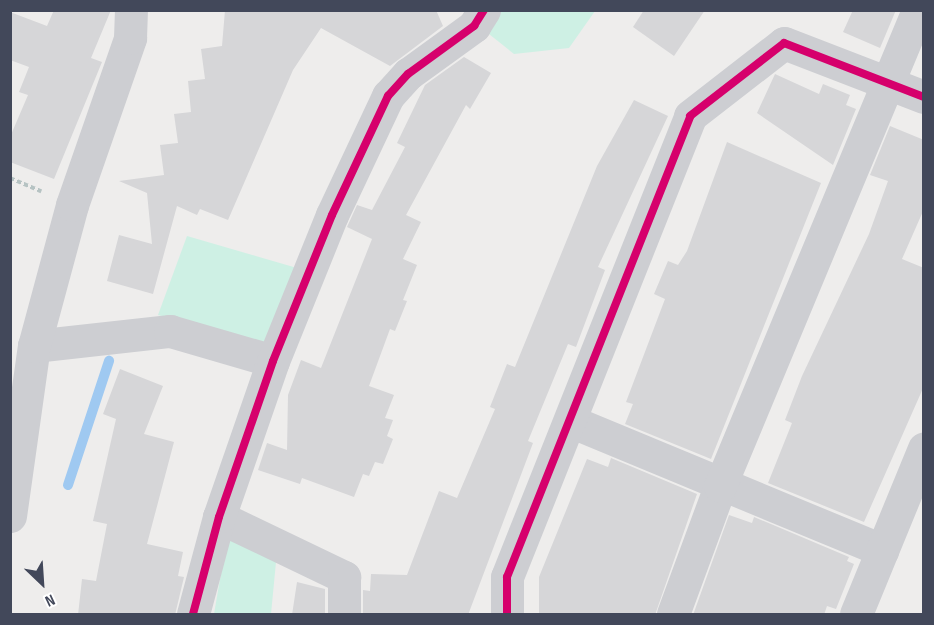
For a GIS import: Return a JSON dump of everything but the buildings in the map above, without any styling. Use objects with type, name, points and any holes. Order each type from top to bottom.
[{"type":"street","points":[[10,516],[34,346],[72,205],[130,38],[131,10]]},
{"type":"street","points":[[193,615],[219,517],[273,361],[332,215],[388,96],[408,74],[474,26],[484,10]]},
{"type":"street","points":[[673,615],[720,486],[918,10]]},
{"type":"street","points":[[507,615],[507,577],[690,116],[784,43],[924,97]]},
{"type":"street","points":[[34,346],[171,331],[273,361]]},
{"type":"street","points":[[570,421],[720,486],[882,550]]},
{"type":"street","points":[[856,615],[924,448]]},
{"type":"street","points":[[219,517],[344,577],[344,615]]},
{"type":"green space","points":[[497,11],[595,11],[569,48],[514,54],[484,30]]},
{"type":"green space","points":[[187,236],[297,268],[264,345],[158,315]]},
{"type":"green space","points":[[228,533],[276,562],[271,614],[214,614]]},
{"type":"waterway","points":[[68,485],[109,361]]},
{"type":"cycle path","points":[[193,614],[219,517],[273,361],[332,215],[388,96],[408,74],[474,26],[484,10]]},
{"type":"cycle path","points":[[507,614],[507,577],[690,116],[784,43],[924,97]]}]
